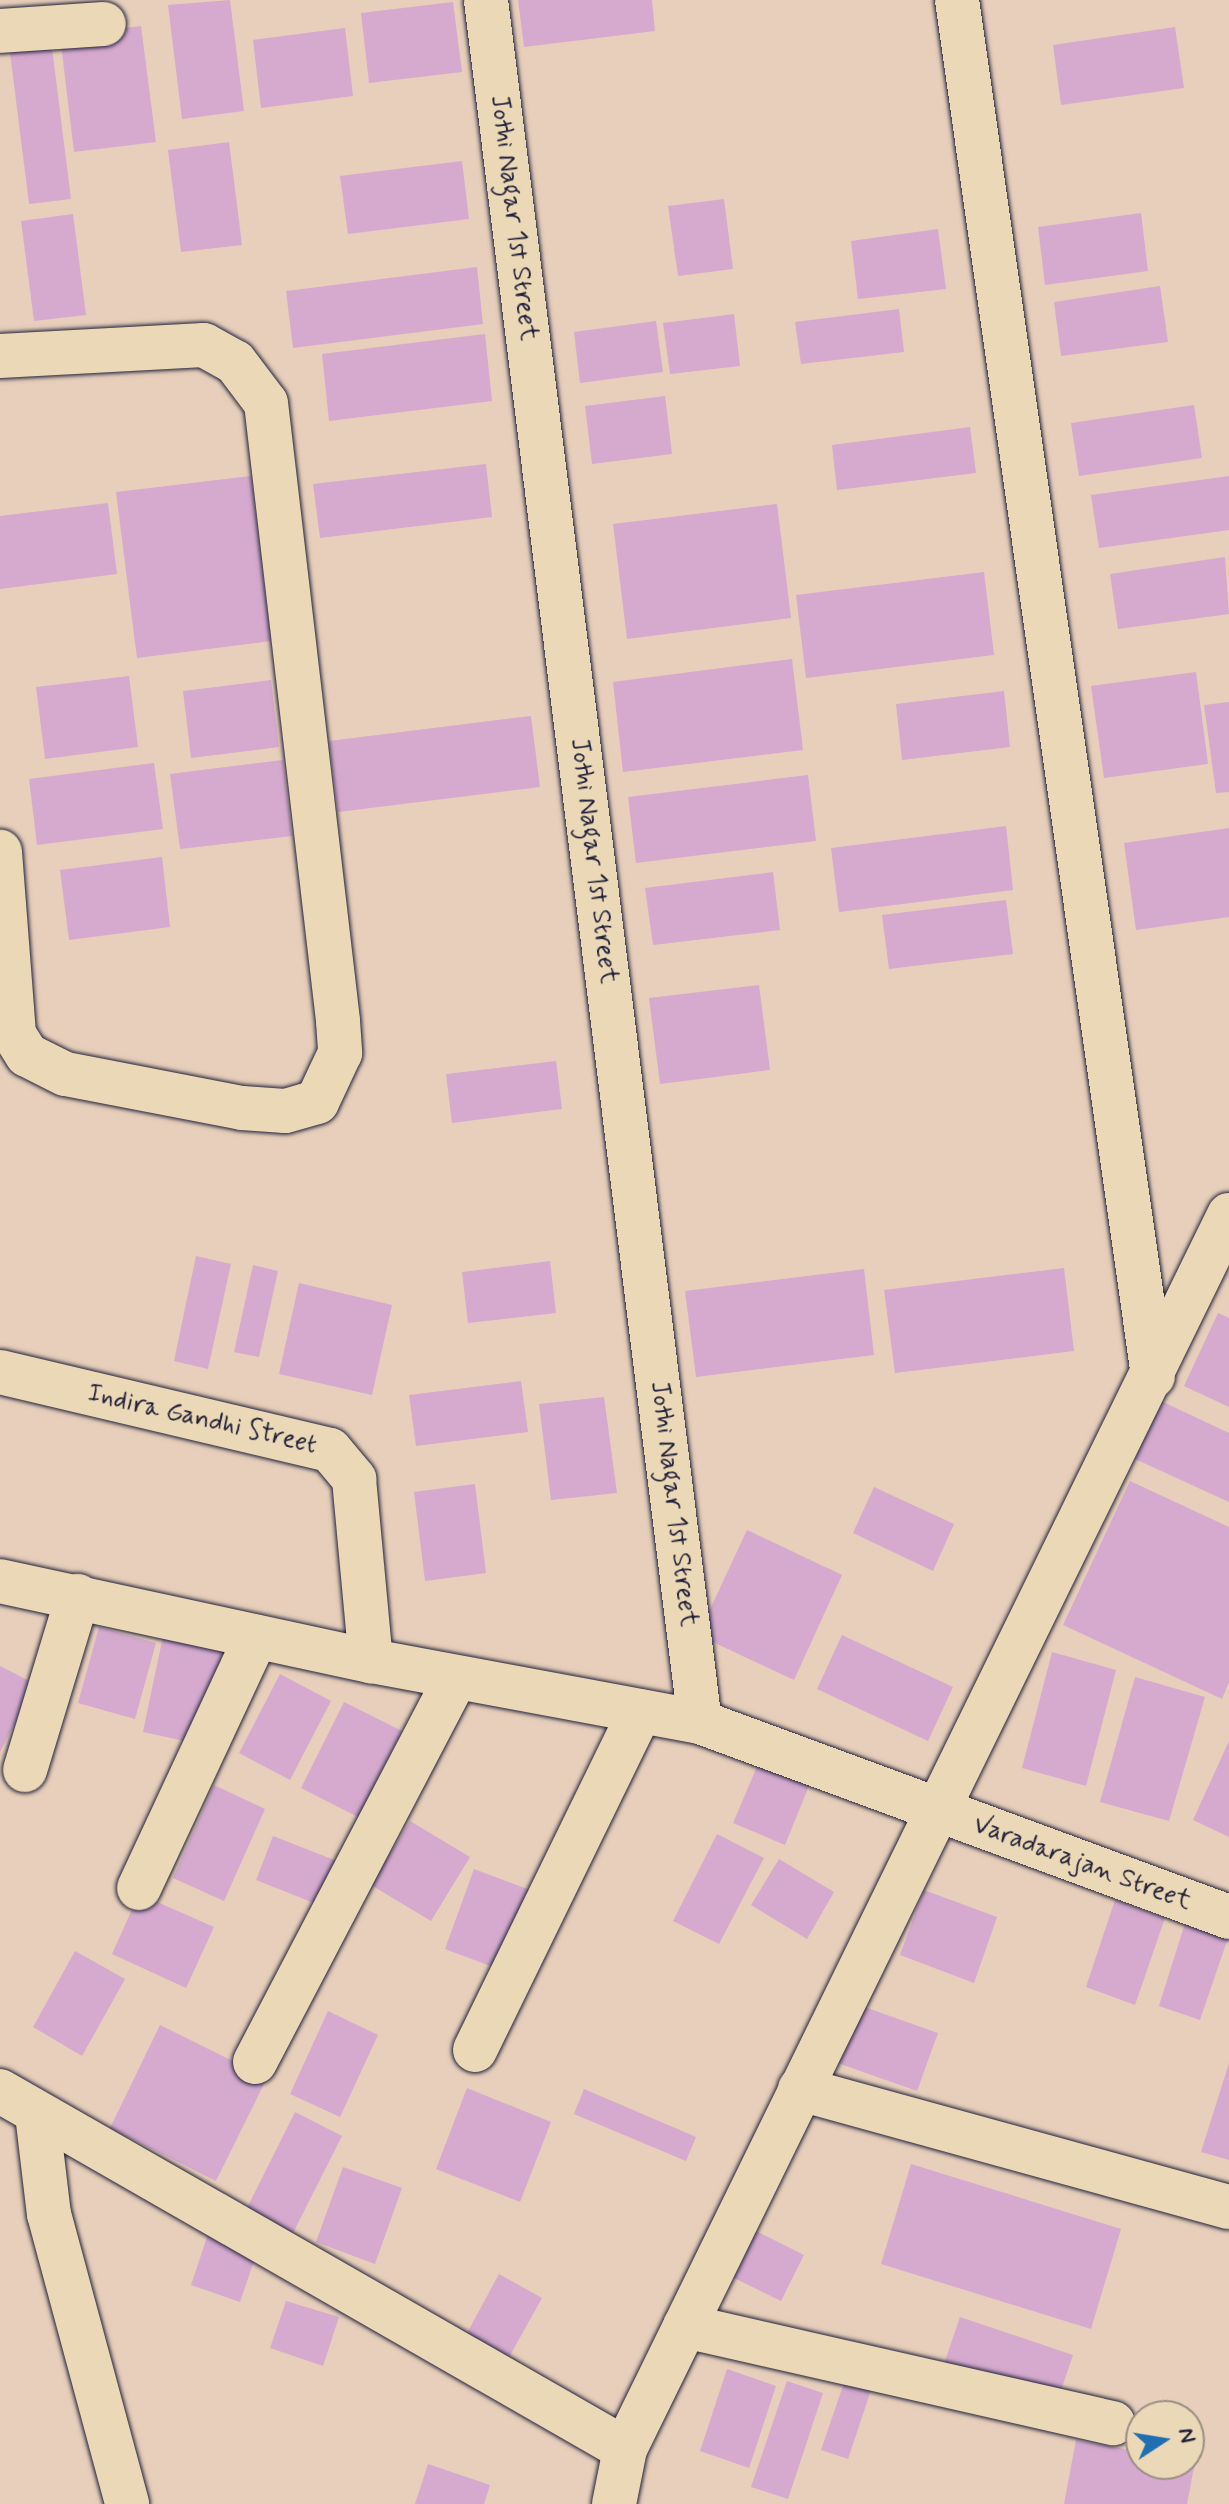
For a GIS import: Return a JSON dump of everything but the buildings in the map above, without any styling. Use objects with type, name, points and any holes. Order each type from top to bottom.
[{"type":"street","name":"Jothi Nagar 1st Street","points":[[486,0],[700,1722]]},
{"type":"street","points":[[957,0],[1153,1376]]},
{"type":"street","points":[[0,31],[104,24]]},
{"type":"street","points":[[0,356],[204,345],[235,362],[266,403],[340,1053],[317,1102],[285,1111],[65,1074],[27,1055],[7,1033],[0,852]]},
{"type":"street","points":[[614,2504],[625,2449],[935,1810],[1153,1376],[1229,1215]]},
{"type":"street","name":"Indira Gandhi Street","points":[[0,1372],[314,1441],[337,1455],[354,1479],[371,1661]]},
{"type":"street","name":"Varadarajan Street","points":[[0,1581],[371,1661],[700,1722],[1229,1917]]},
{"type":"street","points":[[25,1770],[78,1596]]},
{"type":"street","points":[[139,1888],[256,1637]]},
{"type":"street","points":[[255,2062],[456,1677]]},
{"type":"street","points":[[475,2050],[640,1711]]},
{"type":"street","points":[[800,2089],[1229,2207]]},
{"type":"street","points":[[0,2091],[625,2449]]},
{"type":"street","points":[[37,2114],[49,2214],[127,2504]]},
{"type":"street","points":[[685,2326],[1113,2423]]}]
